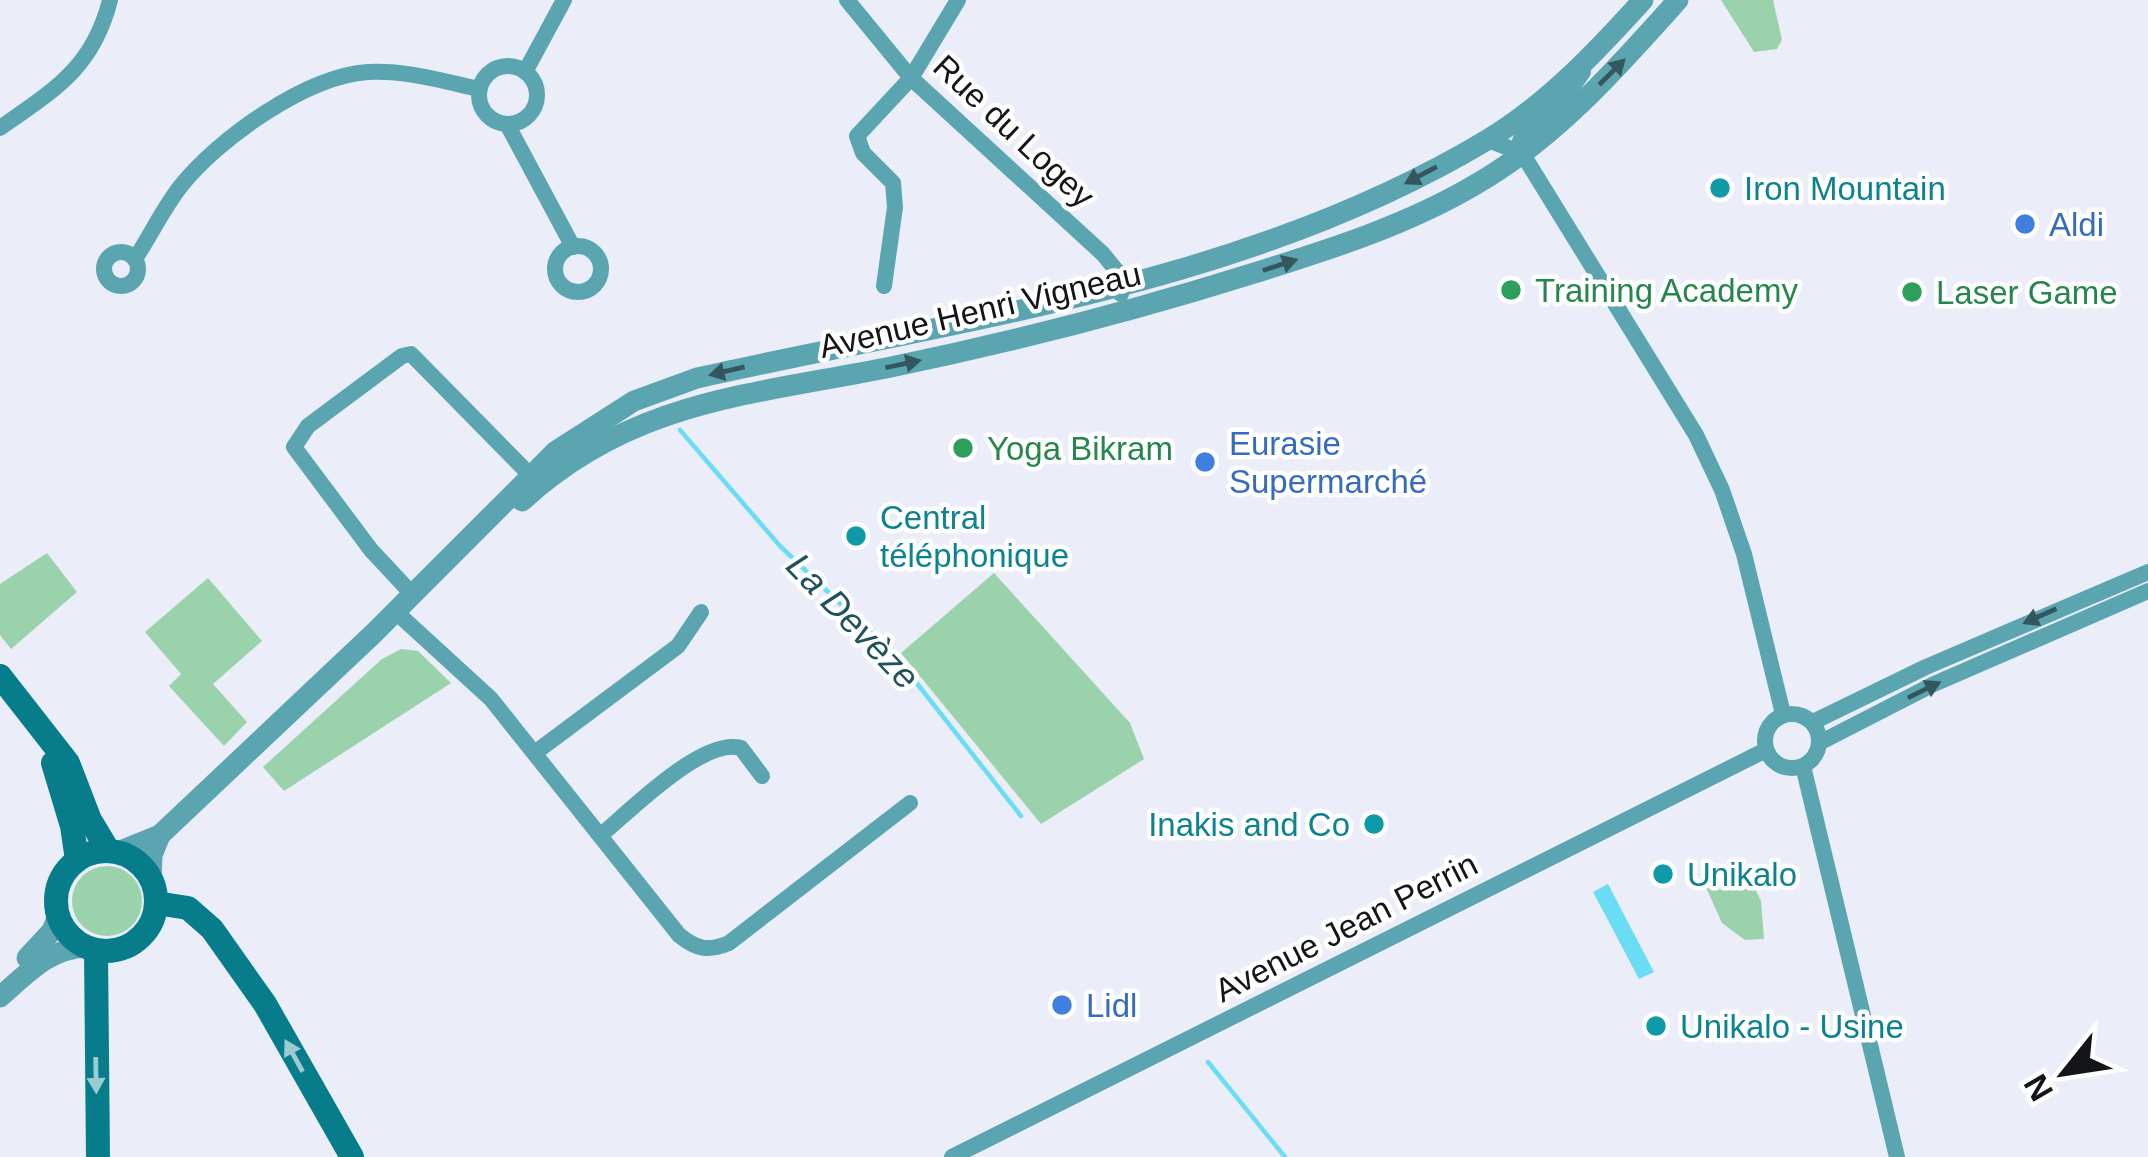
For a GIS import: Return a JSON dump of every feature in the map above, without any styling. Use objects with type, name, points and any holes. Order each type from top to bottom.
[{"type":"main road","points":[[0,676],[68,763],[90,820],[113,851],[138,862],[154,891],[152,921],[135,942],[123,949],[91,949],[69,935],[58,916],[58,884],[77,860],[113,851]]},
{"type":"main road","points":[[37,728],[60,782],[77,860]]},
{"type":"main road","points":[[154,891],[188,908],[212,929],[265,1004],[352,1157]]},
{"type":"main road","points":[[91,949],[98,1157]]},
{"type":"street","points":[[0,128],[66,82],[102,31],[110,0]]},
{"type":"street","points":[[525,72],[565,0]]},
{"type":"street","name":"Rue du Logey","points":[[847,0],[911,78],[1103,254],[1116,271],[1126,311]]},
{"type":"street","points":[[884,286],[895,207],[893,183],[863,153],[857,136],[911,78],[958,0]]},
{"type":"street","name":"Avenue Henri Vigneau","points":[[113,851],[160,835],[529,483],[595,424],[634,401],[697,378],[1119,288],[1286,238],[1417,179],[1488,140],[1554,90],[1643,0]]},
{"type":"street","name":"Avenue Henri Vigneau","points":[[529,483],[605,440],[667,413],[957,353],[1126,311],[1353,241],[1478,184],[1522,153],[1570,114],[1678,0]]},
{"type":"street","name":"Avenue Henri Vigneau","points":[[1522,153],[1524,132],[1562,102],[1609,37]]},
{"type":"street","points":[[507,66],[525,72],[537,92],[534,109],[521,121],[497,122],[482,109],[479,89],[483,80],[507,66]]},
{"type":"street","points":[[135,259],[180,187],[220,146],[272,109],[343,75],[371,72],[410,74],[479,89]]},
{"type":"street","points":[[507,124],[573,248]]},
{"type":"street","points":[[1488,140],[1522,153],[1696,435],[1744,554],[1783,714]]},
{"type":"street","points":[[413,595],[371,550],[294,447],[308,426],[411,354],[529,483]]},
{"type":"street","points":[[1813,722],[1926,667],[2148,572]]},
{"type":"street","points":[[1820,743],[1934,684],[2148,591]]},
{"type":"street","points":[[396,612],[491,699],[692,946],[715,949],[729,943],[910,803]]},
{"type":"street","points":[[536,752],[678,646],[701,612]]},
{"type":"street","points":[[1783,714],[1799,714],[1813,722],[1820,743],[1815,757],[1803,766],[1777,764],[1766,750],[1769,725],[1783,714]]},
{"type":"street","points":[[601,835],[675,774],[721,747],[741,748],[762,776]]},
{"type":"street","name":"Avenue Jean Perrin","points":[[952,1157],[1766,750]]},
{"type":"street","points":[[1803,766],[1898,1157]]},
{"type":"street","points":[[154,891],[152,855],[160,835]]},
{"type":"street","points":[[0,981],[40,947],[58,916]]},
{"type":"street","points":[[0,997],[46,957],[63,949],[91,949]]},
{"type":"green space","points":[[1721,0],[1773,0],[1782,40],[1777,49],[1754,52]]},
{"type":"green space","points":[[47,553],[77,592],[11,649],[0,635],[0,584]]},
{"type":"green space","points":[[994,573],[1130,723],[1144,759],[1041,824],[901,653]]},
{"type":"green space","points":[[208,578],[262,641],[213,684],[247,722],[224,746],[169,686],[181,674],[145,632]]},
{"type":"green space","points":[[401,649],[418,651],[451,683],[284,791],[263,767],[382,659]]},
{"type":"green space","points":[[1715,864],[1750,879],[1761,901],[1764,939],[1745,940],[1722,923],[1700,874]]},
{"type":"green space","points":[[107,866],[132,876],[142,901],[132,926],[107,936],[82,926],[72,901],[82,876]]},
{"type":"water","points":[[1608,884],[1654,972],[1639,979],[1593,892]]},
{"type":"waterway","name":"La Devèze","points":[[680,430],[780,546],[897,658],[1021,816]]},
{"type":"waterway","name":"La Devèze","points":[[1208,1062],[1285,1157]]},
{"type":"place","name":"Iron Mountain","points":[[1720,188]]},
{"type":"place","name":"Aldi","points":[[2025,224]]},
{"type":"place","name":"Training Academy","points":[[1511,290]]},
{"type":"place","name":"Laser Game","points":[[1912,292]]},
{"type":"place","name":"Yoga Bikram","points":[[963,448]]},
{"type":"place","name":"Eurasie Supermarché","points":[[1205,462]]},
{"type":"place","name":"Central téléphonique","points":[[856,536]]},
{"type":"place","name":"Inakis and Co","points":[[1374,824]]},
{"type":"place","name":"Unikalo","points":[[1663,874]]},
{"type":"place","name":"Lidl","points":[[1062,1005]]},
{"type":"place","name":"Unikalo - Usine","points":[[1656,1026]]}]
